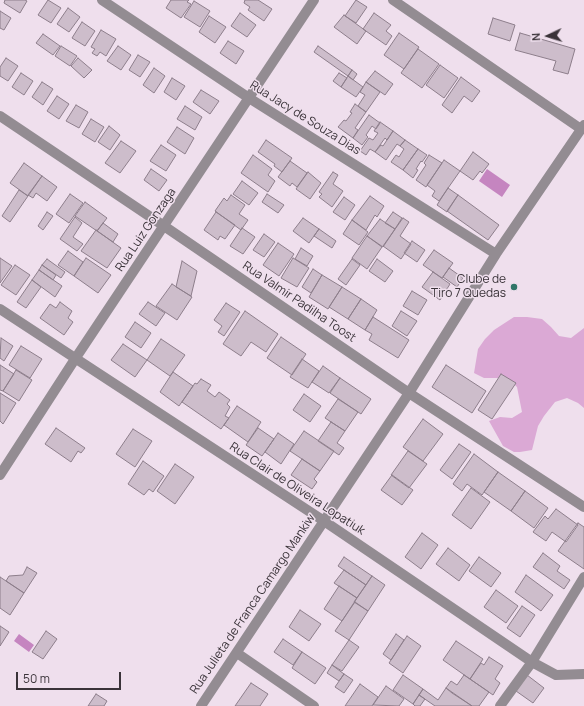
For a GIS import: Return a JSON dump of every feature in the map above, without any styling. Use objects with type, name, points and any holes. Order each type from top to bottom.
[{"type":"street","name":"Rua Jacy de Souza Dias","points":[[102,0],[249,98],[496,254]]},
{"type":"street","name":"Rua Luiz Gonzaga","points":[[0,475],[75,359],[314,0]]},
{"type":"street","points":[[393,0],[582,127]]},
{"type":"street","name":"Rua Valmir Padilha Toost","points":[[0,116],[409,393],[584,507]]},
{"type":"street","name":"Rua Julieta de Franca Camargo Mankiw","points":[[201,706],[409,393],[496,254],[582,127]]},
{"type":"street","name":"Rua Clair de Oliveira Lopatiuk","points":[[0,309],[324,521],[532,662],[556,675],[584,674]]},
{"type":"street","points":[[500,706],[532,662],[584,577]]},
{"type":"street","points":[[237,653],[314,706]]},
{"type":"shaded area","points":[[487,169],[510,185],[502,197],[479,181]]},
{"type":"shaded area","points":[[514,317],[542,319],[559,336],[571,338],[584,328],[584,408],[578,403],[567,398],[555,402],[538,426],[532,450],[520,452],[514,452],[503,446],[489,421],[500,417],[512,418],[522,412],[517,387],[508,378],[484,378],[474,373],[478,349],[485,339],[494,330]]},
{"type":"shaded area","points":[[19,634],[34,645],[29,652],[14,641]]},
{"type":"building","points":[[5,0],[27,1],[20,13],[4,3]]},
{"type":"building","points":[[48,0],[61,8],[51,23],[38,15]]},
{"type":"building","points":[[171,0],[189,0],[187,2],[191,4],[181,18],[166,8]]},
{"type":"building","points":[[245,0],[258,0],[272,9],[264,21],[248,10],[250,7],[244,3]]},
{"type":"building","points":[[356,0],[367,7],[356,23],[345,16]]},
{"type":"building","points":[[194,1],[210,11],[200,27],[184,17]]},
{"type":"building","points":[[68,8],[80,17],[69,32],[57,24]]},
{"type":"building","points":[[0,11],[11,18],[4,30],[0,28]]},
{"type":"building","points":[[240,13],[256,25],[247,37],[231,26]]},
{"type":"building","points":[[374,13],[391,25],[386,31],[392,36],[386,45],[363,29]]},
{"type":"building","points":[[344,15],[366,31],[357,44],[334,27]]},
{"type":"building","points":[[209,16],[226,27],[215,43],[199,32]]},
{"type":"building","points":[[493,18],[515,25],[510,41],[488,34]]},
{"type":"building","points":[[82,22],[95,31],[85,46],[72,38]]},
{"type":"building","points":[[101,30],[116,39],[106,56],[100,52],[97,56],[92,53],[95,49],[91,47]]},
{"type":"building","points":[[399,33],[419,47],[404,69],[384,55]]},
{"type":"building","points":[[520,33],[575,49],[568,74],[553,70],[556,61],[515,50]]},
{"type":"building","points":[[43,34],[60,46],[53,55],[36,43]]},
{"type":"building","points":[[228,41],[244,51],[236,64],[220,53]]},
{"type":"building","points":[[61,46],[77,56],[70,66],[55,56]]},
{"type":"building","points":[[118,46],[131,55],[121,70],[107,61]]},
{"type":"building","points":[[318,46],[352,70],[348,76],[314,52]]},
{"type":"building","points":[[418,49],[439,64],[422,88],[401,73]]},
{"type":"building","points":[[138,55],[150,62],[140,77],[129,70]]},
{"type":"building","points":[[6,58],[18,66],[8,81],[0,76],[0,67]]},
{"type":"building","points":[[78,58],[92,70],[84,78],[71,66]]},
{"type":"building","points":[[440,65],[458,78],[444,98],[426,85]]},
{"type":"building","points":[[154,68],[165,76],[154,93],[143,85]]},
{"type":"building","points":[[352,70],[357,74],[353,80],[348,76]]},
{"type":"building","points":[[375,71],[393,84],[385,95],[366,82]]},
{"type":"building","points":[[21,73],[33,81],[24,95],[12,87]]},
{"type":"building","points":[[339,73],[347,78],[341,87],[333,81]]},
{"type":"building","points":[[348,76],[363,87],[356,97],[341,87]]},
{"type":"building","points":[[461,77],[480,91],[472,102],[464,96],[452,113],[442,105]]},
{"type":"building","points":[[172,78],[185,86],[176,100],[164,92]]},
{"type":"building","points":[[42,82],[53,89],[43,105],[32,97]]},
{"type":"building","points":[[366,82],[380,92],[366,112],[358,106],[365,95],[360,92]]},
{"type":"building","points":[[201,90],[219,101],[210,114],[193,102]]},
{"type":"building","points":[[57,96],[69,104],[59,119],[47,111]]},
{"type":"building","points":[[355,104],[366,112],[355,128],[358,130],[353,138],[338,127],[344,120],[346,121],[352,113],[350,112]]},
{"type":"building","points":[[76,105],[88,112],[79,128],[66,121]]},
{"type":"building","points":[[185,106],[202,117],[195,130],[177,119]]},
{"type":"building","points":[[369,115],[380,123],[376,129],[372,126],[366,135],[368,137],[362,145],[353,138]]},
{"type":"building","points":[[91,119],[104,127],[95,142],[82,134]]},
{"type":"building","points":[[380,122],[393,131],[387,140],[385,138],[375,152],[370,149],[366,155],[360,151],[369,138],[373,140],[378,133],[374,131]]},
{"type":"building","points":[[109,126],[120,135],[110,150],[98,142]]},
{"type":"building","points":[[177,127],[194,138],[185,154],[167,142]]},
{"type":"building","points":[[393,131],[405,140],[400,146],[397,144],[386,160],[375,152],[381,145],[383,146]]},
{"type":"building","points":[[266,140],[292,158],[282,172],[274,166],[275,164],[258,152]]},
{"type":"building","points":[[405,140],[418,149],[403,170],[391,162],[396,155],[399,157],[404,149],[400,146]]},
{"type":"building","points":[[121,141],[136,151],[120,173],[105,163]]},
{"type":"building","points":[[161,145],[176,155],[166,171],[150,161]]},
{"type":"building","points":[[418,149],[427,155],[416,169],[418,170],[413,178],[403,170]]},
{"type":"building","points":[[473,152],[489,164],[482,173],[480,171],[473,180],[460,171]]},
{"type":"building","points":[[253,155],[272,169],[268,175],[275,181],[268,192],[241,173]]},
{"type":"building","points":[[429,155],[442,163],[426,187],[416,180],[426,165],[424,163]]},
{"type":"building","points":[[444,160],[460,171],[439,201],[432,196],[435,191],[427,185]]},
{"type":"building","points":[[290,161],[307,173],[297,187],[292,183],[290,186],[278,177]]},
{"type":"building","points":[[24,163],[42,176],[28,196],[10,183]]},
{"type":"building","points":[[151,169],[167,180],[159,191],[144,180]]},
{"type":"building","points":[[308,172],[321,183],[310,199],[296,189]]},
{"type":"building","points":[[333,172],[338,175],[333,184],[343,191],[332,207],[319,197],[322,194],[319,192]]},
{"type":"building","points":[[42,176],[57,187],[47,201],[36,193],[33,198],[28,195]]},
{"type":"building","points":[[242,181],[258,193],[249,205],[233,194]]},
{"type":"building","points":[[448,188],[458,195],[447,212],[437,205]]},
{"type":"building","points":[[19,190],[28,196],[10,222],[2,216]]},
{"type":"building","points":[[70,194],[83,203],[69,223],[56,214]]},
{"type":"building","points":[[267,194],[284,205],[278,213],[262,202]]},
{"type":"building","points":[[231,195],[245,205],[239,214],[248,220],[241,230],[215,211],[224,198],[227,201]]},
{"type":"building","points":[[458,195],[499,225],[488,240],[447,211]]},
{"type":"building","points":[[370,196],[384,206],[377,217],[375,215],[366,230],[352,220]]},
{"type":"building","points":[[344,197],[355,205],[345,220],[333,212]]},
{"type":"building","points":[[85,202],[107,218],[97,231],[75,216]]},
{"type":"building","points":[[47,212],[53,216],[43,230],[38,226]]},
{"type":"building","points":[[216,212],[235,225],[225,239],[220,236],[218,240],[204,230]]},
{"type":"building","points":[[393,212],[402,218],[395,229],[385,223]]},
{"type":"building","points":[[75,217],[82,223],[73,237],[83,244],[77,251],[60,239]]},
{"type":"building","points":[[303,218],[319,229],[309,243],[293,231]]},
{"type":"building","points":[[403,218],[409,222],[400,236],[411,244],[401,259],[383,246]]},
{"type":"building","points":[[380,219],[395,229],[383,247],[367,236]]},
{"type":"building","points":[[352,220],[368,232],[359,245],[343,234]]},
{"type":"building","points":[[103,223],[118,234],[113,242],[97,231]]},
{"type":"building","points":[[242,228],[255,237],[243,254],[230,246]]},
{"type":"building","points":[[319,229],[336,241],[332,248],[314,236]]},
{"type":"building","points":[[96,230],[121,248],[107,268],[81,251]]},
{"type":"building","points":[[264,234],[275,242],[264,257],[253,250]]},
{"type":"building","points":[[367,236],[382,247],[367,269],[352,258]]},
{"type":"building","points":[[412,241],[425,250],[417,262],[404,253]]},
{"type":"building","points":[[278,243],[294,254],[279,276],[263,265]]},
{"type":"building","points":[[301,248],[313,256],[307,266],[295,259]]},
{"type":"building","points":[[434,250],[453,263],[442,278],[423,265]]},
{"type":"building","points":[[68,251],[83,262],[74,276],[58,265]]},
{"type":"building","points":[[0,258],[12,266],[0,283]]},
{"type":"building","points":[[86,258],[111,275],[98,293],[74,276]]},
{"type":"building","points":[[293,258],[309,268],[297,287],[281,278]]},
{"type":"building","points":[[47,259],[65,272],[61,278],[42,265]]},
{"type":"building","points":[[352,259],[360,265],[346,285],[338,279]]},
{"type":"building","points":[[377,259],[393,271],[385,282],[369,271]]},
{"type":"building","points":[[182,261],[197,271],[191,296],[176,287]]},
{"type":"building","points":[[15,265],[30,275],[16,295],[1,285]]},
{"type":"building","points":[[42,265],[56,275],[53,280],[39,270]]},
{"type":"building","points":[[449,268],[463,278],[457,287],[443,277]]},
{"type":"building","points":[[313,269],[322,275],[311,293],[302,287]]},
{"type":"building","points":[[39,270],[62,286],[55,297],[32,280]]},
{"type":"building","points":[[433,272],[450,284],[440,300],[422,287]]},
{"type":"building","points":[[322,275],[342,287],[328,309],[309,297]]},
{"type":"building","points":[[32,280],[41,287],[26,308],[17,302]]},
{"type":"building","points":[[172,284],[192,297],[177,320],[156,306]]},
{"type":"building","points":[[342,287],[361,299],[348,319],[329,307]]},
{"type":"building","points":[[412,291],[427,300],[418,315],[403,306]]},
{"type":"building","points":[[361,299],[377,310],[365,330],[348,319]]},
{"type":"building","points":[[60,302],[72,311],[68,318],[73,322],[64,335],[40,318],[50,304],[56,308]]},
{"type":"building","points":[[148,302],[165,313],[156,326],[139,314]]},
{"type":"building","points":[[226,303],[240,312],[224,336],[218,332],[222,326],[214,320]]},
{"type":"building","points":[[245,311],[278,334],[266,352],[251,342],[241,356],[223,344]]},
{"type":"building","points":[[401,311],[417,321],[407,336],[392,326]]},
{"type":"building","points":[[373,317],[409,340],[398,358],[369,340],[372,334],[365,330]]},
{"type":"building","points":[[135,322],[151,333],[141,348],[125,337]]},
{"type":"building","points":[[281,337],[306,354],[292,375],[267,358]]},
{"type":"building","points":[[1,338],[13,346],[4,361],[0,358]]},
{"type":"building","points":[[161,339],[185,355],[170,376],[147,360]]},
{"type":"building","points":[[123,344],[147,360],[135,377],[111,360]]},
{"type":"building","points":[[21,346],[42,359],[30,378],[9,365]]},
{"type":"building","points":[[302,359],[319,371],[308,388],[290,377]]},
{"type":"building","points":[[0,365],[14,374],[3,391],[0,390]]},
{"type":"building","points":[[446,365],[486,391],[472,413],[432,387]]},
{"type":"building","points":[[323,366],[340,378],[329,393],[312,382]]},
{"type":"building","points":[[16,370],[32,380],[19,401],[3,391]]},
{"type":"building","points":[[173,372],[193,386],[179,406],[160,392]]},
{"type":"building","points":[[501,374],[516,383],[492,419],[478,410]]},
{"type":"building","points":[[340,378],[371,399],[361,414],[330,393]]},
{"type":"building","points":[[201,379],[211,385],[207,391],[215,397],[219,392],[230,400],[227,404],[230,407],[225,416],[229,418],[221,429],[182,402],[195,383],[197,384]]},
{"type":"building","points":[[0,393],[16,403],[3,424],[0,421]]},
{"type":"building","points":[[304,394],[321,406],[310,422],[293,410]]},
{"type":"building","points":[[338,399],[358,412],[345,431],[325,418]]},
{"type":"building","points":[[237,406],[261,422],[248,442],[224,425]]},
{"type":"building","points":[[423,419],[443,434],[423,461],[403,447]]},
{"type":"building","points":[[331,422],[345,431],[337,443],[344,448],[339,455],[318,441]]},
{"type":"building","points":[[56,428],[85,448],[81,453],[78,451],[71,462],[45,444]]},
{"type":"building","points":[[258,428],[274,439],[262,456],[246,445]]},
{"type":"building","points":[[133,429],[152,441],[135,467],[116,454]]},
{"type":"building","points":[[304,431],[334,451],[320,471],[290,451]]},
{"type":"building","points":[[278,433],[294,444],[281,464],[265,452]]},
{"type":"building","points":[[459,444],[471,452],[452,479],[440,470]]},
{"type":"building","points":[[408,451],[427,464],[409,488],[391,475]]},
{"type":"building","points":[[474,454],[498,472],[482,495],[467,484],[462,491],[453,484]]},
{"type":"building","points":[[302,459],[320,471],[314,479],[317,482],[312,489],[291,475]]},
{"type":"building","points":[[143,461],[164,476],[153,492],[149,489],[144,495],[128,484]]},
{"type":"building","points":[[175,464],[194,477],[175,504],[157,491]]},
{"type":"building","points":[[498,472],[525,491],[511,511],[484,492]]},
{"type":"building","points":[[392,475],[413,490],[402,505],[381,490]]},
{"type":"building","points":[[471,488],[490,502],[471,529],[452,515]]},
{"type":"building","points":[[525,491],[548,508],[534,528],[511,511]]},
{"type":"building","points":[[556,509],[578,525],[566,542],[552,532],[546,541],[533,532],[545,516],[548,519]]},
{"type":"building","points":[[578,523],[584,527],[584,569],[558,551]]},
{"type":"building","points":[[422,533],[438,545],[421,569],[405,557]]},
{"type":"building","points":[[448,548],[470,565],[459,581],[436,564]]},
{"type":"building","points":[[543,553],[560,566],[557,571],[570,580],[564,589],[533,567]]},
{"type":"building","points":[[344,557],[372,576],[366,585],[338,566]]},
{"type":"building","points":[[479,557],[501,573],[491,587],[469,571]]},
{"type":"building","points":[[27,567],[37,573],[24,593],[6,581],[9,576],[23,575]]},
{"type":"building","points":[[344,570],[366,585],[357,598],[334,583]]},
{"type":"building","points":[[526,575],[553,595],[541,611],[515,592]]},
{"type":"building","points":[[372,576],[385,585],[368,611],[354,602]]},
{"type":"building","points":[[0,577],[24,593],[10,615],[0,608]]},
{"type":"building","points":[[339,586],[357,598],[342,621],[324,609]]},
{"type":"building","points":[[496,590],[518,606],[506,623],[484,607]]},
{"type":"building","points":[[355,602],[368,611],[349,640],[335,631]]},
{"type":"building","points":[[522,606],[535,615],[520,637],[507,628]]},
{"type":"building","points":[[300,610],[321,624],[309,641],[289,627]]},
{"type":"building","points":[[0,626],[9,632],[0,646]]},
{"type":"building","points":[[46,631],[57,639],[43,659],[32,652]]},
{"type":"building","points":[[396,634],[404,640],[391,660],[383,654]]},
{"type":"building","points":[[407,636],[421,646],[403,673],[389,663]]},
{"type":"building","points":[[283,639],[302,652],[293,665],[274,652]]},
{"type":"building","points":[[349,640],[359,647],[342,671],[332,665]]},
{"type":"building","points":[[456,641],[483,659],[470,679],[443,660]]},
{"type":"building","points":[[302,652],[326,668],[315,684],[292,668]]},
{"type":"building","points":[[489,657],[503,666],[495,679],[500,683],[493,695],[470,679],[481,663],[484,665]]},
{"type":"building","points":[[332,665],[344,674],[339,681],[327,673]]},
{"type":"building","points":[[344,674],[353,680],[344,693],[335,687]]},
{"type":"building","points":[[403,675],[423,689],[413,704],[393,690]]},
{"type":"building","points":[[464,675],[489,692],[479,706],[472,706],[446,688],[451,681],[457,685]]},
{"type":"building","points":[[527,675],[544,688],[533,703],[516,691]]},
{"type":"building","points":[[251,683],[268,694],[260,706],[235,706]]},
{"type":"building","points":[[360,684],[378,697],[372,706],[345,706]]},
{"type":"building","points":[[386,686],[404,699],[399,706],[373,705]]},
{"type":"building","points":[[446,688],[472,706],[435,706],[419,695],[423,689],[438,700]]},
{"type":"building","points":[[96,694],[107,701],[104,706],[88,706]]},
{"type":"building","points":[[419,695],[425,699],[420,706],[415,706],[413,704]]},
{"type":"place","name":"Clube de Tiro 7 Quedas","points":[[514,287]]}]
